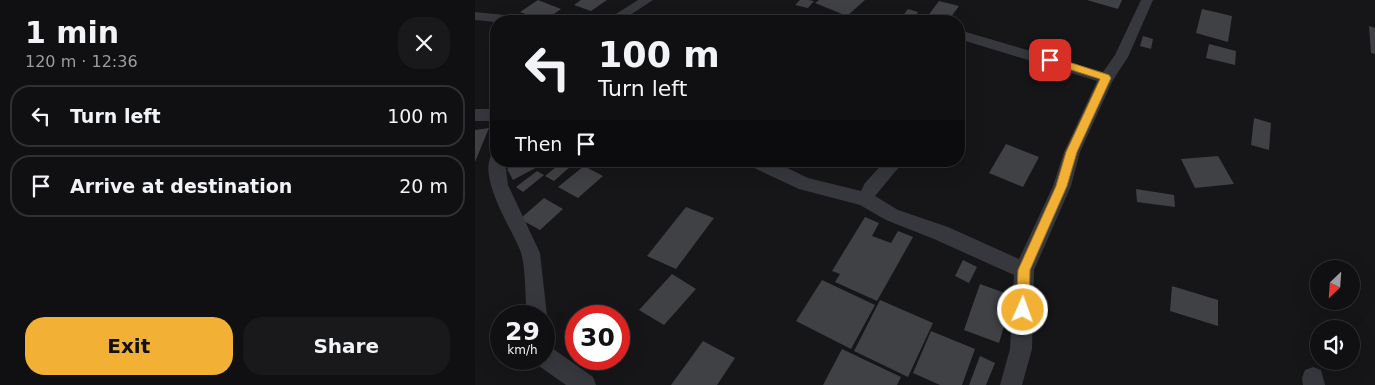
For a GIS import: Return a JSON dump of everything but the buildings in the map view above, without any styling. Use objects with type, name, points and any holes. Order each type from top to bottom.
[{"type":"street","points":[[622,15],[647,0]]},
{"type":"street","points":[[1011,385],[1021,349],[1024,270],[1061,186],[1072,152],[1106,78],[1121,57],[1147,0]]},
{"type":"street","points":[[475,16],[490,18]]},
{"type":"street","points":[[965,36],[1106,78]]},
{"type":"street","points":[[475,115],[490,115]]},
{"type":"street","points":[[498,167],[499,185],[531,253],[536,305]]},
{"type":"street","points":[[769,167],[805,184],[865,199],[892,215],[941,233],[1024,270]]},
{"type":"street","points":[[865,199],[871,188],[890,167]]},
{"type":"street","points":[[555,364],[585,385]]},
{"type":"route","points":[[1023,310],[1024,270],[1061,186],[1072,152],[1106,78],[1050,60]]}]
